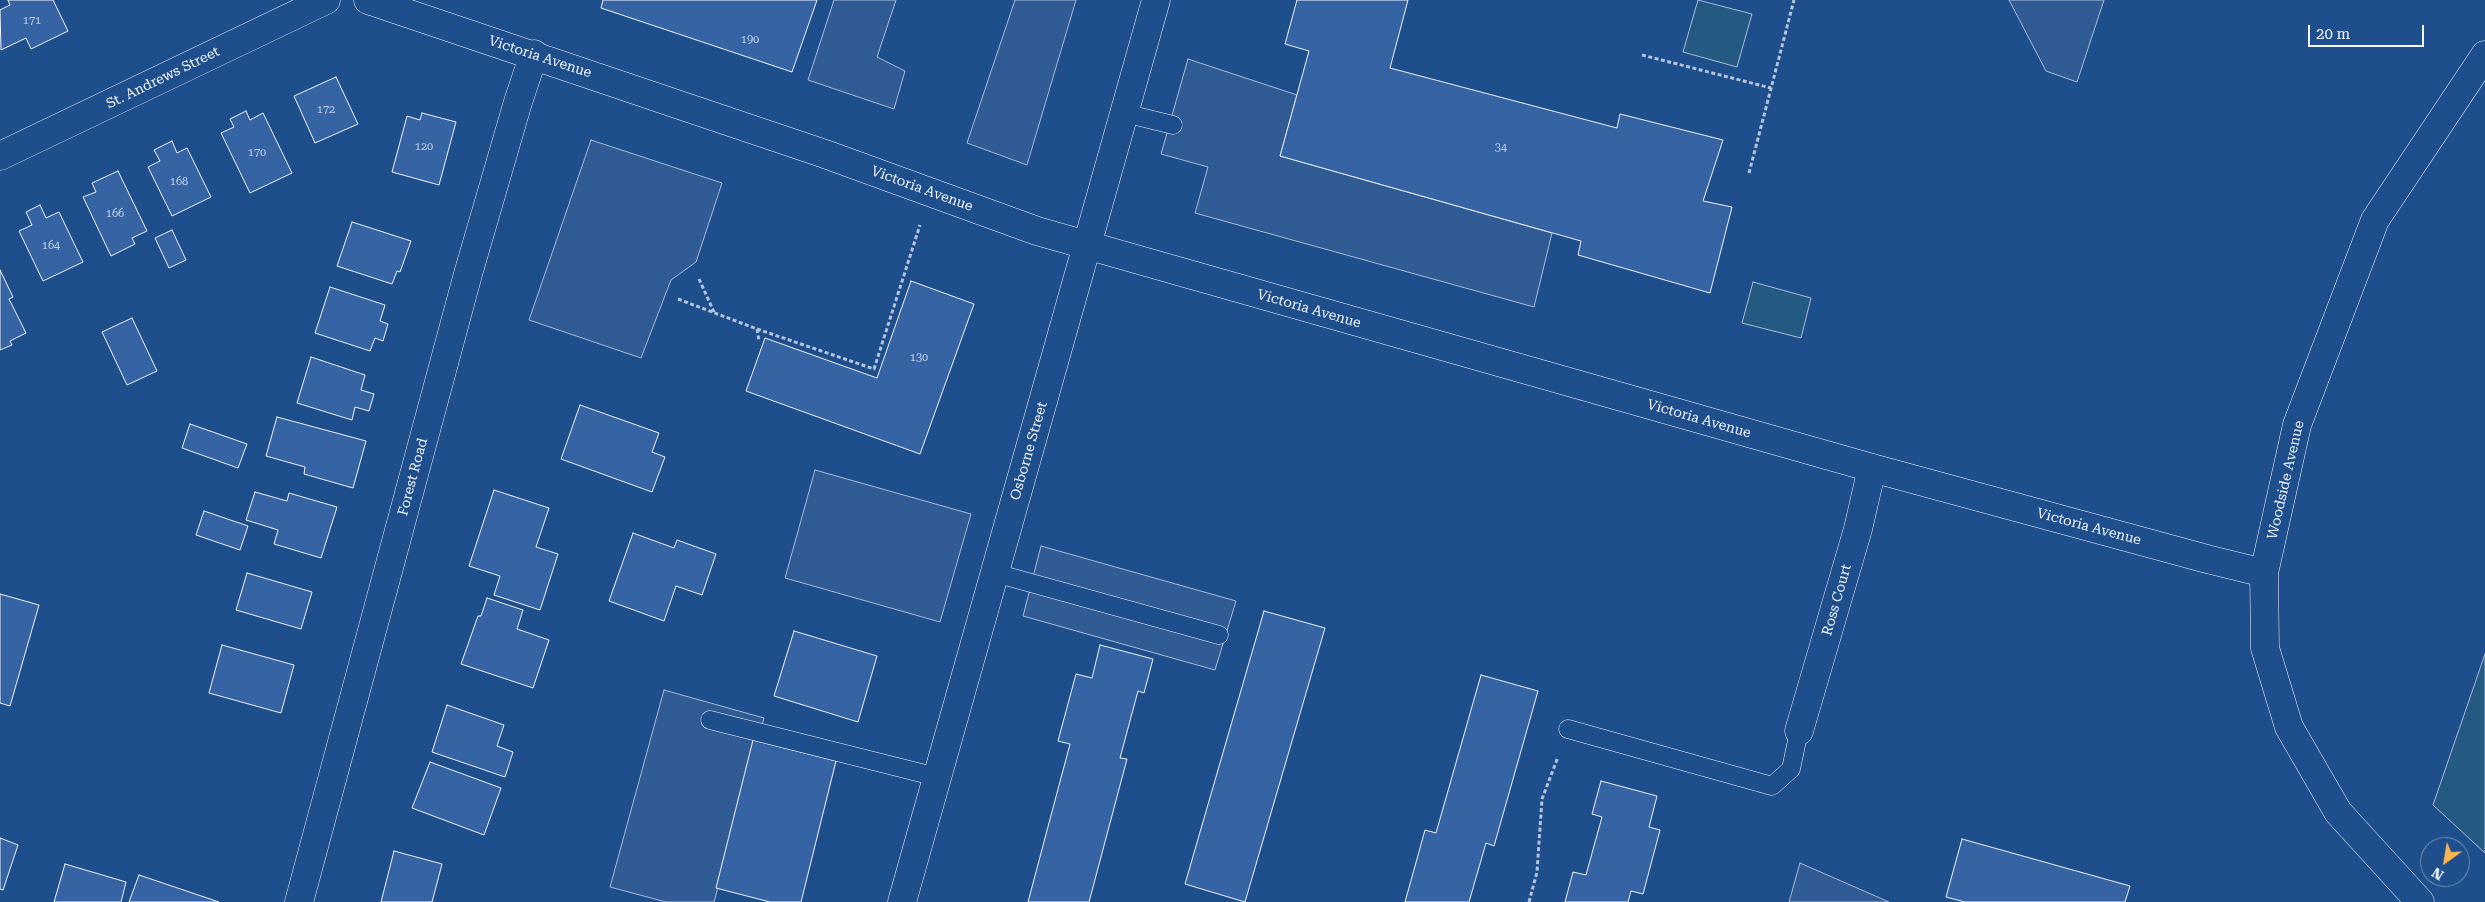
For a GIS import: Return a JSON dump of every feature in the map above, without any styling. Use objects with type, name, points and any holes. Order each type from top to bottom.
[{"type":"street","name":"St. Andrews Street","points":[[0,156],[326,0]]},
{"type":"street","name":"Victoria Avenue","points":[[368,0],[534,54],[825,154],[1037,231],[1872,468],[2264,573]]},
{"type":"street","name":"Osborne Street","points":[[902,902],[1156,0]]},
{"type":"street","name":"Forest Road","points":[[299,902],[468,274],[518,102],[534,54]]},
{"type":"street","name":"Woodside Avenue","points":[[2420,902],[2338,812],[2288,727],[2264,648],[2264,573],[2297,425],[2375,220],[2485,56]]},
{"type":"street","name":"Ross Court","points":[[1799,731],[1858,529],[1872,468]]},
{"type":"lane","points":[[1124,113],[1173,125]]},
{"type":"lane","points":[[995,573],[1219,635]]},
{"type":"lane","points":[[710,720],[937,778]]},
{"type":"lane","points":[[1568,729],[1772,786],[1791,769],[1799,731]]},
{"type":"path","points":[[1749,173],[1794,0]]},
{"type":"path","points":[[1642,55],[1771,88]]},
{"type":"path","points":[[678,299],[757,329],[874,369],[922,219]]},
{"type":"path","points":[[699,279],[714,313]]},
{"type":"path","points":[[757,329],[759,341]]},
{"type":"path","points":[[1529,902],[1537,872],[1542,799],[1568,729]]},
{"type":"shaded area","points":[[834,0],[896,0],[877,57],[905,71],[894,109],[808,80]]},
{"type":"shaded area","points":[[1015,0],[1076,0],[1027,165],[967,143]]},
{"type":"shaded area","points":[[1698,0],[1752,14],[1737,67],[1683,52]]},
{"type":"shaded area","points":[[2009,0],[2104,0],[2077,82],[2046,71]]},
{"type":"shaded area","points":[[1188,59],[1297,95],[1280,156],[1552,233],[1534,307],[1195,213],[1208,167],[1161,154]]},
{"type":"shaded area","points":[[591,140],[722,183],[696,262],[671,280],[641,358],[529,320]]},
{"type":"shaded area","points":[[1753,282],[1811,298],[1801,338],[1742,323]]},
{"type":"shaded area","points":[[815,470],[971,514],[940,622],[785,578]]},
{"type":"shaded area","points":[[1041,546],[1236,601],[1215,670],[1023,616]]},
{"type":"shaded area","points":[[2485,654],[2485,853],[2470,837],[2468,837],[2433,805]]},
{"type":"shaded area","points":[[664,690],[764,718],[714,902],[666,902],[610,887]]},
{"type":"shaded area","points":[[1800,863],[1889,902],[1789,902]]},
{"type":"building","points":[[8,0],[53,0],[68,31],[31,49],[26,38],[1,50],[0,10],[10,5]]},
{"type":"building","points":[[603,0],[817,0],[792,72],[601,8]]},
{"type":"building","points":[[1297,0],[1408,0],[1390,68],[1617,128],[1620,114],[1723,140],[1703,201],[1732,207],[1710,293],[1578,255],[1581,241],[1280,156],[1309,51],[1285,44]]},
{"type":"building","points":[[336,77],[358,124],[315,143],[294,96]]},
{"type":"building","points":[[246,111],[250,120],[263,113],[292,173],[250,193],[221,133],[234,127],[230,119]]},
{"type":"building","points":[[422,113],[456,122],[439,185],[392,172],[407,116],[420,120]]},
{"type":"building","points":[[172,141],[177,153],[187,148],[211,197],[172,216],[148,167],[160,161],[154,150]]},
{"type":"building","points":[[118,171],[147,231],[132,238],[135,244],[111,256],[83,197],[96,192],[92,183]]},
{"type":"building","points":[[40,205],[46,218],[59,212],[83,262],[43,281],[19,231],[32,225],[26,212]]},
{"type":"building","points":[[352,222],[411,241],[400,272],[397,271],[392,284],[337,266]]},
{"type":"building","points":[[172,230],[186,260],[169,268],[155,238]]},
{"type":"building","points":[[0,270],[13,297],[9,299],[26,333],[10,341],[12,345],[0,350]]},
{"type":"building","points":[[911,281],[974,304],[920,454],[746,391],[765,338],[877,378]]},
{"type":"building","points":[[330,287],[385,305],[380,321],[388,324],[383,341],[375,338],[370,351],[315,333]]},
{"type":"building","points":[[132,318],[157,371],[127,385],[102,332]]},
{"type":"building","points":[[311,357],[365,375],[361,390],[374,394],[369,411],[355,407],[352,420],[297,403]]},
{"type":"building","points":[[580,405],[659,433],[652,452],[665,457],[652,492],[561,459]]},
{"type":"building","points":[[277,417],[366,441],[353,488],[304,474],[305,467],[266,456]]},
{"type":"building","points":[[190,424],[247,444],[238,468],[182,448]]},
{"type":"building","points":[[494,490],[549,508],[536,547],[558,554],[540,610],[494,595],[500,576],[469,566]]},
{"type":"building","points":[[255,492],[287,501],[289,493],[337,507],[321,558],[274,544],[278,530],[246,520]]},
{"type":"building","points":[[204,511],[248,526],[240,550],[196,535]]},
{"type":"building","points":[[633,533],[674,548],[677,540],[716,554],[702,595],[676,586],[664,621],[609,601]]},
{"type":"building","points":[[247,573],[312,592],[301,629],[236,610]]},
{"type":"building","points":[[0,594],[39,605],[10,706],[0,703]]},
{"type":"building","points":[[487,598],[523,610],[517,629],[549,640],[533,688],[461,664],[478,616],[481,616]]},
{"type":"building","points":[[1264,611],[1325,628],[1245,902],[1185,884]]},
{"type":"building","points":[[794,631],[877,656],[858,722],[774,696]]},
{"type":"building","points":[[222,645],[294,665],[281,713],[209,693]]},
{"type":"building","points":[[1100,645],[1153,659],[1144,693],[1138,691],[1120,758],[1127,759],[1089,902],[1028,902],[1070,744],[1058,741],[1076,674],[1092,678]]},
{"type":"building","points":[[1481,675],[1538,691],[1494,846],[1486,843],[1469,902],[1405,902],[1425,830],[1436,833]]},
{"type":"building","points":[[447,705],[504,725],[497,746],[513,752],[505,777],[432,752]]},
{"type":"building","points":[[753,740],[836,761],[801,902],[770,902],[716,888]]},
{"type":"building","points":[[430,762],[501,788],[484,835],[412,808]]},
{"type":"building","points":[[1601,781],[1657,796],[1649,827],[1660,830],[1643,894],[1631,891],[1628,902],[1565,902],[1573,872],[1586,875],[1602,817],[1592,814]]},
{"type":"building","points":[[0,838],[18,845],[3,890],[0,889]]},
{"type":"building","points":[[1962,839],[2130,886],[2125,902],[1965,902],[1946,897]]},
{"type":"building","points":[[394,851],[442,864],[432,902],[381,902]]},
{"type":"building","points":[[65,864],[126,882],[121,902],[54,902]]},
{"type":"building","points":[[139,875],[219,902],[129,902]]}]
